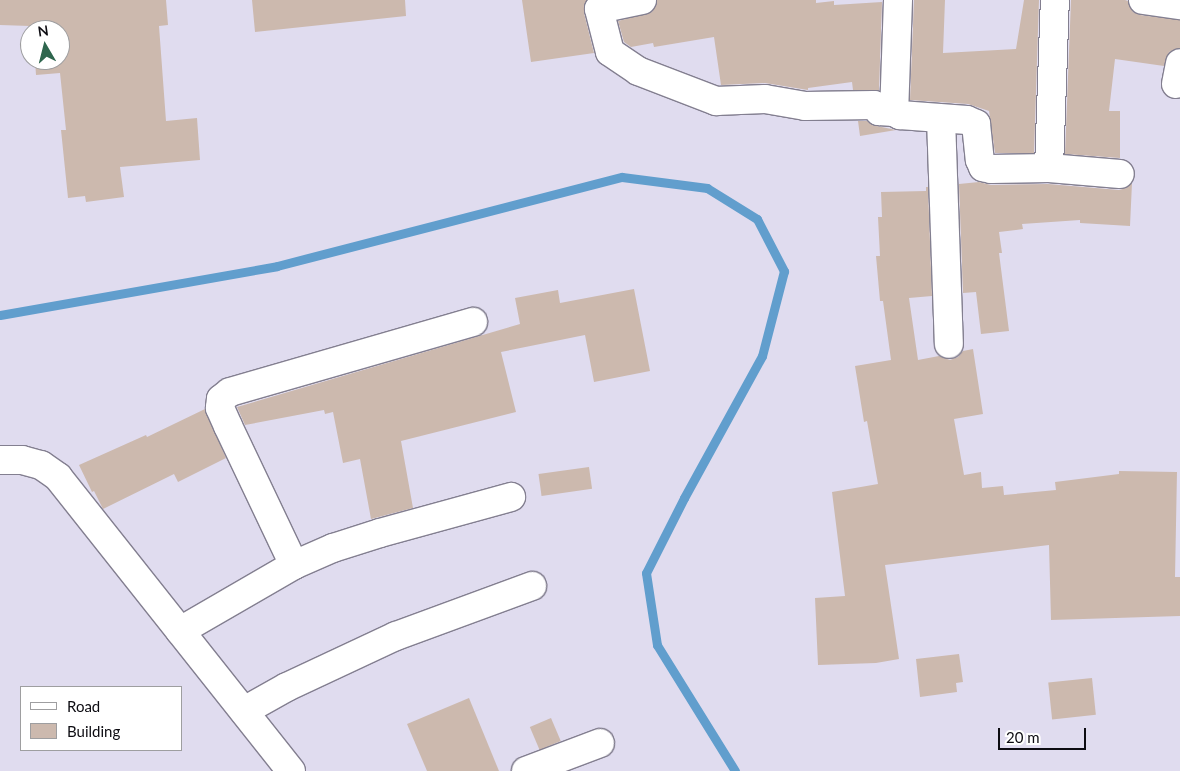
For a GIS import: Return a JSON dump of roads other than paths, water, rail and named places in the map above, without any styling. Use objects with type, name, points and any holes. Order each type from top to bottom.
[{"type":"street","points":[[645,0],[599,8],[610,52],[638,71],[716,100],[765,99],[805,106],[874,105],[879,111],[894,112],[900,115],[967,120],[976,124],[980,160],[983,167],[991,169],[1049,168],[1120,174]]},
{"type":"street","points":[[894,112],[898,0]]},
{"type":"street","points":[[1049,168],[1055,0]]},
{"type":"street","points":[[1143,0],[1180,5]]},
{"type":"street","points":[[941,119],[949,344]]},
{"type":"street","points":[[294,565],[228,426],[220,408],[220,399],[230,392],[473,322]]},
{"type":"street","points":[[0,460],[22,460],[41,465],[58,478],[292,771]]},
{"type":"street","points":[[180,631],[294,565],[333,548],[510,497]]},
{"type":"street","points":[[244,711],[288,687],[396,636],[532,586]]},
{"type":"street","points":[[526,771],[600,743]]},
{"type":"waterway","points":[[0,315],[277,266],[622,177],[707,188],[757,219],[784,271],[762,356],[684,498],[646,573],[657,645],[735,771]]}]
